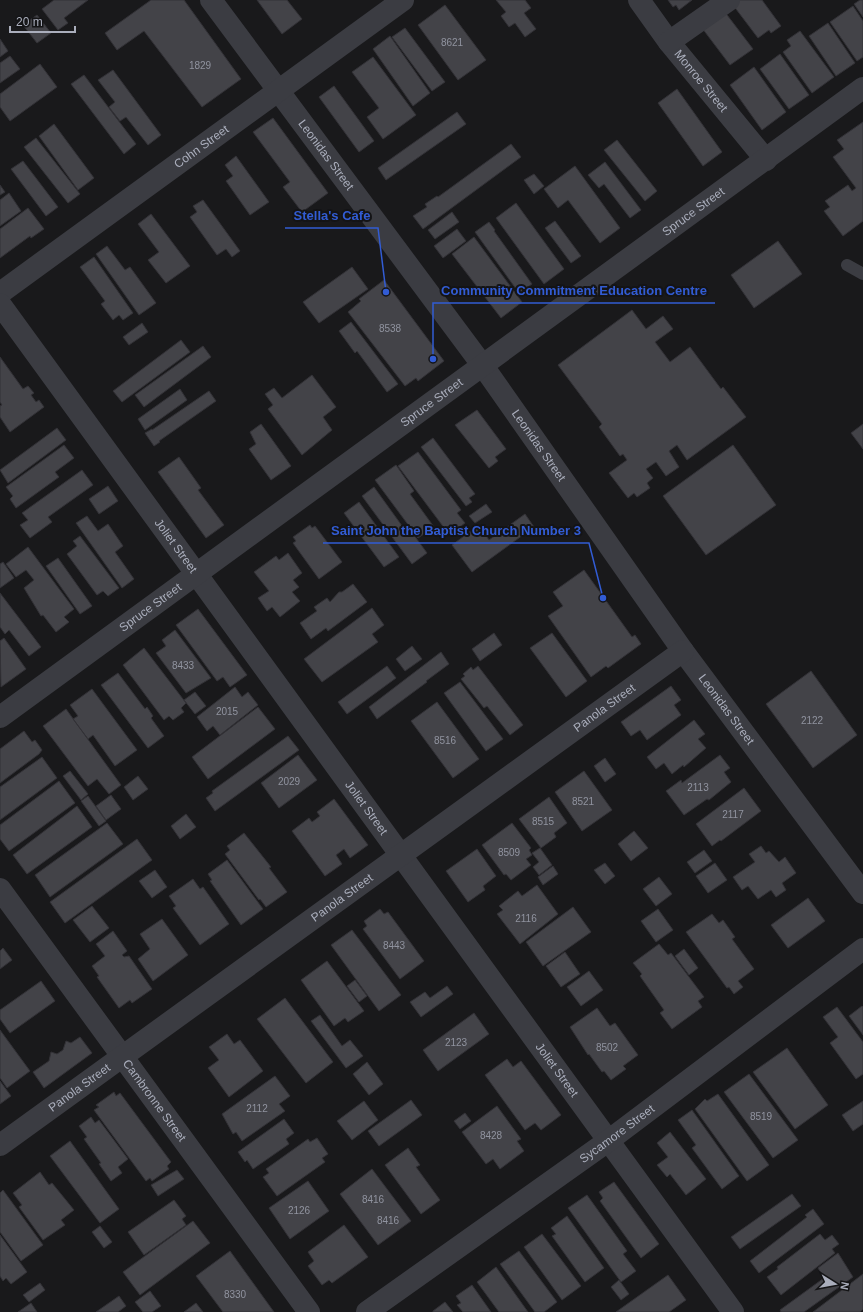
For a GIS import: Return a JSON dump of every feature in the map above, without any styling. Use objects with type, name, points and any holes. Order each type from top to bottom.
[{"type":"street","name":"Leonidas Street","points":[[211,0],[483,366],[683,651],[863,894]]},
{"type":"street","name":"Cohn Street","points":[[0,293],[403,0]]},
{"type":"street","name":"Monroe Street","points":[[639,0],[669,42],[766,160]]},
{"type":"street","points":[[669,42],[729,0]]},
{"type":"street","name":"Spruce Street","points":[[0,717],[863,88]]},
{"type":"street","name":"Joliet Street","points":[[0,304],[733,1312]]},
{"type":"street","name":"Panola Street","points":[[0,1145],[683,651]]},
{"type":"street","name":"Cambronne Street","points":[[0,889],[309,1312]]},
{"type":"street","name":"Sycamore Street","points":[[367,1312],[608,1141],[863,949]]},
{"type":"lane","points":[[847,265],[863,274]]},
{"type":"building","points":[[54,0],[88,0],[64,18],[68,23],[58,30],[42,9]]},
{"type":"building","points":[[151,0],[184,0],[241,79],[202,107],[144,31],[117,50],[105,33]]},
{"type":"building","points":[[257,0],[287,0],[302,19],[282,34]]},
{"type":"building","points":[[496,0],[525,0],[531,8],[524,13],[536,29],[525,37],[515,23],[509,27],[501,16],[506,12]]},
{"type":"building","points":[[668,0],[692,0],[679,10],[676,5],[673,7]]},
{"type":"building","points":[[739,0],[762,0],[781,26],[771,33],[769,30],[758,38],[733,5]]},
{"type":"building","points":[[860,0],[863,0],[863,17],[854,4]]},
{"type":"building","points":[[445,5],[486,60],[458,80],[418,25]]},
{"type":"building","points":[[853,6],[863,21],[863,57],[857,61],[830,22]]},
{"type":"building","points":[[721,7],[753,49],[730,65],[699,24]]},
{"type":"building","points":[[37,15],[51,33],[37,43],[23,25]]},
{"type":"building","points":[[828,23],[855,63],[836,76],[809,36]]},
{"type":"building","points":[[405,28],[445,82],[432,91],[392,37]]},
{"type":"building","points":[[800,31],[834,77],[812,93],[783,52],[791,46],[787,40]]},
{"type":"building","points":[[390,36],[430,93],[413,106],[373,49]]},
{"type":"building","points":[[0,39],[8,51],[0,57]]},
{"type":"building","points":[[780,54],[809,95],[789,109],[760,69]]},
{"type":"building","points":[[10,56],[20,69],[0,83],[0,63]]},
{"type":"building","points":[[373,57],[416,115],[383,139],[367,117],[379,108],[352,72]]},
{"type":"building","points":[[40,64],[57,87],[10,121],[0,107],[0,94]]},
{"type":"building","points":[[754,67],[786,112],[762,130],[730,85]]},
{"type":"building","points":[[113,70],[161,135],[148,145],[126,117],[120,121],[109,107],[115,102],[98,80]]},
{"type":"building","points":[[84,75],[136,144],[124,154],[71,84]]},
{"type":"building","points":[[334,86],[374,141],[359,152],[319,97]]},
{"type":"building","points":[[677,89],[722,152],[703,166],[658,103]]},
{"type":"building","points":[[457,112],[466,124],[386,180],[378,168]]},
{"type":"building","points":[[273,118],[328,193],[302,212],[283,187],[290,182],[253,132]]},
{"type":"building","points":[[863,122],[863,221],[843,236],[824,211],[830,207],[825,201],[848,185],[852,191],[856,188],[833,157],[844,149],[837,140]]},
{"type":"building","points":[[54,124],[94,178],[78,190],[39,136]]},
{"type":"building","points":[[36,138],[80,194],[68,203],[24,147]]},
{"type":"building","points":[[617,140],[657,191],[645,201],[604,150]]},
{"type":"building","points":[[511,144],[521,157],[423,229],[413,216],[427,207],[425,204],[437,196],[438,197]]},
{"type":"building","points":[[236,156],[269,202],[250,215],[226,181],[233,176],[225,165]]},
{"type":"building","points":[[23,161],[58,207],[46,216],[11,169]]},
{"type":"building","points":[[605,162],[641,210],[630,218],[604,184],[599,188],[588,175]]},
{"type":"building","points":[[575,166],[620,228],[600,243],[568,200],[558,208],[544,189]]},
{"type":"building","points":[[534,174],[544,186],[534,194],[524,180]]},
{"type":"building","points":[[0,185],[5,192],[0,195]]},
{"type":"building","points":[[9,193],[21,211],[0,226],[0,200]]},
{"type":"building","points":[[203,200],[240,251],[232,257],[226,249],[217,255],[190,217],[197,212],[193,206]]},
{"type":"building","points":[[516,203],[564,269],[544,284],[496,218]]},
{"type":"building","points":[[28,208],[44,229],[31,238],[30,236],[0,258],[0,229]]},
{"type":"building","points":[[452,212],[459,222],[435,239],[428,230]]},
{"type":"building","points":[[151,214],[190,266],[166,283],[148,260],[159,252],[138,224]]},
{"type":"building","points":[[555,221],[581,256],[571,263],[545,228]]},
{"type":"building","points":[[489,222],[532,284],[519,293],[475,232]]},
{"type":"building","points":[[457,229],[466,241],[443,258],[434,246]]},
{"type":"building","points":[[474,237],[522,302],[501,318],[452,254]]},
{"type":"building","points":[[778,241],[802,274],[754,308],[731,275]]},
{"type":"building","points":[[107,246],[125,270],[130,267],[156,303],[139,315],[96,254]]},
{"type":"building","points":[[94,257],[133,313],[123,320],[119,315],[113,320],[101,304],[105,301],[80,267]]},
{"type":"building","points":[[352,267],[368,289],[319,323],[303,302]]},
{"type":"building","points":[[384,280],[444,361],[418,381],[416,378],[405,386],[348,312],[361,301],[359,299]]},
{"type":"building","points":[[632,310],[646,329],[663,316],[673,329],[655,342],[670,362],[690,347],[721,389],[723,387],[746,417],[687,460],[677,445],[669,451],[679,467],[666,476],[656,462],[646,469],[653,478],[647,483],[650,488],[637,497],[634,493],[628,498],[609,473],[627,460],[623,454],[620,456],[599,427],[602,424],[558,365]]},
{"type":"building","points":[[351,322],[398,384],[387,392],[357,351],[355,353],[339,331]]},
{"type":"building","points":[[142,323],[148,332],[129,345],[123,337]]},
{"type":"building","points":[[181,340],[190,352],[122,402],[113,391]]},
{"type":"building","points":[[203,346],[211,357],[144,407],[135,395]]},
{"type":"building","points":[[0,357],[23,389],[28,386],[34,393],[31,395],[36,402],[39,400],[44,407],[10,432],[0,417],[0,406],[2,405],[0,402]]},
{"type":"building","points":[[312,375],[336,407],[323,417],[332,430],[302,455],[268,409],[273,405],[265,394],[274,388],[282,398]]},
{"type":"building","points":[[180,389],[187,400],[145,430],[138,419]]},
{"type":"building","points":[[209,391],[216,401],[154,446],[145,433],[152,430]]},
{"type":"building","points":[[477,410],[506,449],[495,457],[498,461],[489,468],[455,425]]},
{"type":"building","points":[[261,424],[291,466],[271,480],[249,449],[256,444],[250,432]]},
{"type":"building","points":[[863,424],[863,449],[851,433]]},
{"type":"building","points":[[57,428],[66,440],[8,483],[0,470]]},
{"type":"building","points":[[433,438],[475,494],[469,498],[472,502],[466,506],[421,447]]},
{"type":"building","points":[[64,445],[74,458],[55,472],[59,477],[16,508],[10,499],[13,496],[6,487]]},
{"type":"building","points":[[733,445],[776,505],[706,555],[663,496]]},
{"type":"building","points":[[418,452],[461,510],[457,513],[465,523],[454,531],[450,526],[445,529],[398,466]]},
{"type":"building","points":[[179,457],[201,488],[198,490],[224,525],[206,538],[158,472]]},
{"type":"building","points":[[396,465],[414,491],[410,494],[434,527],[418,538],[375,480]]},
{"type":"building","points":[[82,470],[93,485],[48,517],[52,522],[30,538],[20,525],[28,520],[22,513]]},
{"type":"building","points":[[108,486],[118,501],[99,514],[89,499]]},
{"type":"building","points":[[374,487],[405,530],[408,527],[427,553],[412,564],[362,496]]},
{"type":"building","points":[[359,502],[399,557],[384,567],[344,513]]},
{"type":"building","points":[[486,504],[492,512],[475,523],[469,516]]},
{"type":"building","points":[[525,514],[534,527],[472,572],[452,545],[479,525],[489,540]]},
{"type":"building","points":[[87,516],[98,531],[108,524],[123,546],[115,552],[134,579],[122,588],[76,523]]},
{"type":"building","points":[[310,525],[312,528],[315,526],[342,562],[319,579],[293,543],[296,541],[293,537]]},
{"type":"building","points":[[80,536],[119,588],[108,596],[103,591],[97,595],[67,554],[77,546],[73,541]]},
{"type":"building","points":[[28,547],[74,609],[64,617],[69,622],[56,632],[43,615],[41,616],[24,588],[34,580],[26,570],[16,577],[6,564]]},
{"type":"building","points":[[288,553],[302,573],[293,580],[299,587],[292,592],[300,601],[280,617],[272,607],[267,611],[258,598],[269,591],[254,572],[276,556],[279,560]]},
{"type":"building","points":[[58,558],[92,606],[80,614],[46,566]]},
{"type":"building","points":[[3,562],[14,578],[0,588],[0,564]]},
{"type":"building","points":[[584,570],[632,637],[635,635],[641,644],[608,668],[606,666],[591,677],[548,616],[563,606],[553,592]]},
{"type":"building","points":[[353,584],[367,602],[328,631],[326,628],[311,639],[300,623],[317,611],[314,607],[327,598],[330,602],[339,592],[342,592]]},
{"type":"building","points":[[0,593],[41,647],[29,656],[9,630],[5,634],[0,627]]},
{"type":"building","points":[[372,608],[384,625],[372,634],[378,642],[322,682],[304,659]]},
{"type":"building","points":[[198,609],[247,675],[230,687],[223,677],[217,681],[176,625]]},
{"type":"building","points":[[175,630],[211,678],[186,693],[156,653],[166,646],[162,640]]},
{"type":"building","points":[[494,633],[502,645],[480,661],[472,649]]},
{"type":"building","points":[[552,633],[587,681],[566,697],[530,648]]},
{"type":"building","points":[[4,638],[26,669],[1,687],[0,641]]},
{"type":"building","points":[[412,646],[422,659],[405,671],[396,659]]},
{"type":"building","points":[[144,648],[186,703],[181,708],[184,712],[173,720],[169,716],[164,720],[123,665]]},
{"type":"building","points":[[441,652],[449,664],[377,719],[369,707]]},
{"type":"building","points":[[387,666],[396,678],[347,714],[338,702]]},
{"type":"building","points":[[478,666],[523,725],[510,735],[487,706],[484,708],[461,679],[465,676],[463,674],[471,667],[473,670]]},
{"type":"building","points":[[811,671],[857,735],[813,768],[766,704]]},
{"type":"building","points":[[118,673],[145,709],[147,707],[153,716],[151,718],[164,736],[148,748],[101,685]]},
{"type":"building","points":[[460,682],[503,739],[486,751],[444,693]]},
{"type":"building","points":[[671,686],[681,700],[674,705],[681,715],[647,740],[640,730],[631,736],[621,722]]},
{"type":"building","points":[[235,687],[242,697],[248,692],[258,705],[220,735],[213,726],[207,731],[197,717]]},
{"type":"building","points":[[92,689],[137,750],[115,766],[93,735],[88,739],[73,719],[78,716],[70,705]]},
{"type":"building","points":[[195,692],[206,706],[195,714],[184,700]]},
{"type":"building","points":[[437,702],[479,759],[453,778],[411,721]]},
{"type":"building","points":[[258,707],[275,729],[208,779],[192,757]]},
{"type":"building","points":[[66,709],[121,785],[109,794],[97,779],[88,786],[43,726]]},
{"type":"building","points":[[694,720],[705,734],[698,739],[706,748],[684,767],[683,765],[672,774],[664,763],[656,769],[647,757]]},
{"type":"building","points":[[24,731],[32,742],[35,740],[42,750],[39,754],[0,783],[0,749]]},
{"type":"building","points":[[288,736],[299,750],[215,811],[206,798],[213,793],[212,791]]},
{"type":"building","points":[[298,755],[317,780],[279,808],[261,783]]},
{"type":"building","points":[[720,755],[730,768],[724,772],[731,782],[709,800],[707,799],[684,815],[666,791],[681,780],[682,783]]},
{"type":"building","points":[[42,757],[57,778],[0,820],[0,787]]},
{"type":"building","points":[[605,758],[616,774],[605,782],[594,766]]},
{"type":"building","points":[[70,771],[88,794],[81,800],[63,776]]},
{"type":"building","points":[[584,771],[612,810],[582,831],[555,792]]},
{"type":"building","points":[[138,776],[148,789],[133,800],[124,787]]},
{"type":"building","points":[[59,781],[75,803],[9,851],[0,839],[0,825]]},
{"type":"building","points":[[744,788],[761,811],[712,846],[696,824]]},
{"type":"building","points":[[111,795],[121,809],[106,820],[96,806]]},
{"type":"building","points":[[88,796],[106,821],[99,826],[81,801]]},
{"type":"building","points":[[549,797],[567,823],[554,833],[556,837],[541,848],[519,819]]},
{"type":"building","points":[[334,799],[368,845],[350,858],[344,849],[336,855],[342,864],[325,876],[292,831],[309,818],[312,822],[320,816],[317,812]]},
{"type":"building","points":[[77,806],[92,827],[27,874],[13,855]]},
{"type":"building","points":[[186,814],[196,827],[180,839],[171,826]]},
{"type":"building","points":[[107,823],[123,844],[50,897],[35,875]]},
{"type":"building","points":[[512,823],[531,848],[529,850],[532,855],[526,859],[531,865],[511,880],[506,874],[504,875],[482,845]]},
{"type":"building","points":[[634,831],[648,848],[631,861],[618,844]]},
{"type":"building","points":[[244,833],[271,867],[269,868],[287,892],[266,907],[260,899],[259,900],[225,854],[230,850],[227,846]]},
{"type":"building","points":[[137,839],[152,860],[65,923],[50,902]]},
{"type":"building","points":[[761,846],[766,853],[769,851],[779,862],[785,857],[796,873],[782,883],[786,890],[776,897],[771,890],[758,899],[748,886],[742,890],[733,877],[755,862],[749,854]]},
{"type":"building","points":[[540,848],[552,865],[539,875],[533,867],[539,862],[532,853]]},
{"type":"building","points":[[477,849],[496,876],[483,886],[485,890],[468,902],[446,871]]},
{"type":"building","points":[[704,850],[712,861],[695,873],[687,862]]},
{"type":"building","points":[[227,860],[263,909],[241,925],[210,881],[212,880],[208,874]]},
{"type":"building","points":[[605,863],[615,876],[605,884],[594,870]]},
{"type":"building","points":[[715,863],[727,880],[708,893],[696,876]]},
{"type":"building","points":[[553,866],[558,874],[543,885],[538,877]]},
{"type":"building","points":[[155,870],[167,887],[152,898],[139,881]]},
{"type":"building","points":[[659,877],[672,894],[656,906],[643,889]]},
{"type":"building","points":[[193,879],[200,889],[203,887],[229,924],[200,945],[173,908],[176,906],[169,896]]},
{"type":"building","points":[[537,885],[558,914],[520,944],[497,914],[503,910],[499,906],[518,891],[522,896]]},
{"type":"building","points":[[808,898],[825,921],[788,948],[771,925]]},
{"type":"building","points":[[92,906],[109,928],[90,942],[73,920]]},
{"type":"building","points":[[573,907],[591,932],[543,966],[526,942]]},
{"type":"building","points":[[380,909],[384,914],[388,912],[424,961],[400,979],[363,929],[367,926],[364,921]]},
{"type":"building","points":[[658,909],[673,930],[656,942],[641,921]]},
{"type":"building","points":[[712,914],[719,923],[723,920],[735,937],[732,939],[754,969],[738,981],[743,987],[734,994],[729,987],[727,988],[686,932]]},
{"type":"building","points":[[162,919],[188,955],[153,981],[138,959],[150,949],[140,934]]},
{"type":"building","points":[[352,930],[401,995],[379,1011],[331,945]]},
{"type":"building","points":[[113,931],[127,951],[122,955],[124,957],[129,956],[152,989],[132,1003],[130,1000],[119,1008],[97,977],[99,976],[92,966],[105,956],[96,944]]},
{"type":"building","points":[[659,944],[668,955],[671,953],[704,997],[698,1001],[702,1007],[672,1029],[660,1013],[664,1010],[640,976],[642,974],[633,963]]},
{"type":"building","points":[[3,948],[12,960],[0,969],[0,951]]},
{"type":"building","points":[[684,949],[698,968],[689,975],[675,956]]},
{"type":"building","points":[[565,952],[580,974],[561,987],[546,966]]},
{"type":"building","points":[[327,961],[364,1011],[348,1022],[345,1018],[334,1026],[301,980]]},
{"type":"building","points":[[589,971],[603,990],[581,1006],[567,987]]},
{"type":"building","points":[[355,980],[367,996],[359,1002],[347,986]]},
{"type":"building","points":[[41,981],[55,1001],[10,1033],[0,1019],[0,1010]]},
{"type":"building","points":[[447,986],[453,994],[421,1017],[410,1002],[425,992],[430,998]]},
{"type":"building","points":[[285,998],[333,1062],[306,1083],[257,1019]]},
{"type":"building","points":[[862,1006],[863,1007],[863,1035],[849,1016]]},
{"type":"building","points":[[837,1007],[863,1042],[863,1074],[856,1079],[830,1043],[838,1037],[823,1017]]},
{"type":"building","points":[[597,1008],[610,1026],[615,1023],[638,1055],[623,1066],[626,1069],[611,1080],[604,1071],[602,1072],[589,1054],[588,1055],[570,1027]]},
{"type":"building","points":[[474,1013],[489,1034],[438,1071],[423,1050]]},
{"type":"building","points":[[320,1015],[342,1046],[350,1040],[363,1056],[346,1068],[311,1021]]},
{"type":"building","points":[[0,1030],[30,1071],[7,1088],[0,1078]]},
{"type":"building","points":[[227,1034],[234,1044],[240,1040],[263,1071],[229,1097],[208,1068],[219,1060],[209,1047]]},
{"type":"building","points":[[80,1037],[92,1053],[44,1088],[33,1072],[49,1061],[51,1052],[57,1054],[63,1050],[66,1041],[71,1043]]},
{"type":"building","points":[[787,1048],[828,1105],[795,1129],[753,1072]]},
{"type":"building","points":[[507,1059],[513,1067],[521,1061],[561,1115],[541,1130],[535,1123],[525,1130],[485,1075]]},
{"type":"building","points":[[367,1062],[383,1084],[369,1095],[353,1074]]},
{"type":"building","points":[[749,1074],[798,1140],[773,1158],[724,1092]]},
{"type":"building","points":[[275,1076],[290,1096],[279,1104],[285,1111],[242,1141],[236,1132],[233,1134],[222,1114]]},
{"type":"building","points":[[0,1081],[11,1096],[0,1104]]},
{"type":"building","points":[[114,1092],[116,1096],[120,1093],[171,1162],[167,1166],[169,1169],[152,1181],[150,1178],[146,1181],[94,1110],[99,1107],[96,1105]]},
{"type":"building","points":[[718,1094],[769,1165],[747,1181],[695,1109],[705,1099],[707,1101]]},
{"type":"building","points":[[411,1100],[422,1115],[379,1146],[368,1131]]},
{"type":"building","points":[[364,1101],[378,1120],[352,1140],[337,1121]]},
{"type":"building","points":[[863,1101],[863,1124],[853,1131],[842,1115]]},
{"type":"building","points":[[497,1106],[521,1139],[517,1141],[524,1151],[500,1169],[493,1159],[486,1164],[462,1132]]},
{"type":"building","points":[[692,1110],[739,1176],[722,1189],[692,1148],[696,1145],[678,1120]]},
{"type":"building","points":[[465,1113],[471,1121],[460,1129],[454,1121]]},
{"type":"building","points":[[91,1117],[95,1123],[99,1120],[128,1159],[118,1167],[122,1173],[111,1181],[99,1164],[101,1163],[84,1139],[87,1137],[79,1126]]},
{"type":"building","points":[[284,1119],[294,1133],[286,1139],[289,1144],[253,1169],[247,1160],[245,1162],[238,1152]]},
{"type":"building","points":[[670,1132],[706,1179],[686,1195],[670,1174],[667,1177],[657,1165],[668,1157],[657,1143]]},
{"type":"building","points":[[317,1138],[328,1154],[322,1158],[325,1162],[277,1196],[263,1177],[269,1173],[266,1169],[308,1139],[310,1142]]},
{"type":"building","points":[[70,1141],[119,1209],[100,1223],[50,1156]]},
{"type":"building","points":[[408,1148],[420,1165],[416,1167],[440,1200],[421,1214],[385,1165]]},
{"type":"building","points":[[372,1169],[411,1221],[378,1245],[340,1194]]},
{"type":"building","points":[[177,1170],[184,1179],[158,1196],[151,1185]]},
{"type":"building","points":[[40,1172],[49,1185],[52,1183],[74,1210],[61,1220],[65,1225],[43,1240],[19,1207],[22,1205],[13,1193]]},
{"type":"building","points":[[308,1181],[329,1211],[290,1239],[269,1208]]},
{"type":"building","points":[[614,1182],[659,1244],[641,1258],[600,1201],[603,1198],[599,1192]]},
{"type":"building","points":[[3,1190],[43,1245],[21,1261],[0,1232],[0,1193]]},
{"type":"building","points":[[792,1194],[801,1206],[740,1249],[731,1237]]},
{"type":"building","points":[[587,1195],[627,1251],[623,1254],[636,1271],[621,1282],[568,1208]]},
{"type":"building","points":[[174,1200],[186,1216],[182,1219],[186,1225],[144,1255],[128,1232]]},
{"type":"building","points":[[813,1209],[824,1224],[759,1273],[750,1261],[807,1217],[805,1215]]},
{"type":"building","points":[[567,1216],[604,1268],[585,1282],[552,1236],[556,1234],[551,1228]]},
{"type":"building","points":[[193,1221],[210,1243],[140,1295],[123,1272]]},
{"type":"building","points":[[344,1225],[368,1257],[332,1283],[329,1280],[322,1285],[308,1266],[314,1261],[308,1252]]},
{"type":"building","points":[[100,1226],[112,1242],[104,1248],[92,1232]]},
{"type":"building","points":[[542,1234],[581,1286],[562,1300],[524,1247]]},
{"type":"building","points":[[820,1234],[825,1240],[832,1235],[839,1244],[832,1249],[835,1253],[781,1295],[767,1277],[778,1269],[777,1267]]},
{"type":"building","points":[[0,1235],[27,1272],[11,1284],[6,1278],[3,1281],[0,1276]]},
{"type":"building","points":[[230,1251],[274,1312],[223,1312],[196,1276]]},
{"type":"building","points":[[519,1251],[557,1302],[544,1312],[535,1312],[500,1264]]},
{"type":"building","points":[[838,1253],[853,1277],[804,1312],[781,1312],[780,1310],[824,1278],[818,1268]]},
{"type":"building","points":[[496,1267],[528,1312],[499,1312],[477,1282]]},
{"type":"building","points":[[863,1274],[863,1309],[860,1312],[813,1312]]},
{"type":"building","points":[[668,1275],[686,1300],[669,1312],[616,1312]]},
{"type":"building","points":[[619,1280],[629,1294],[621,1300],[611,1287]]},
{"type":"building","points":[[40,1283],[45,1290],[29,1302],[23,1295]]},
{"type":"building","points":[[472,1285],[491,1312],[463,1312],[457,1305],[461,1303],[456,1296]]},
{"type":"building","points":[[150,1291],[161,1306],[152,1312],[143,1312],[135,1302]]},
{"type":"building","points":[[119,1296],[126,1306],[118,1312],[96,1312]]},
{"type":"building","points":[[445,1302],[453,1312],[433,1312],[433,1311]]},
{"type":"building","points":[[31,1303],[37,1312],[18,1312]]},
{"type":"building","points":[[196,1303],[203,1312],[184,1312]]},
{"type":"place","name":"Stella's Cafe","points":[[386,292]]},
{"type":"place","name":"Community Commitment Education Centre","points":[[433,359]]},
{"type":"place","name":"Saint John the Baptist Church Number 3","points":[[603,598]]}]
